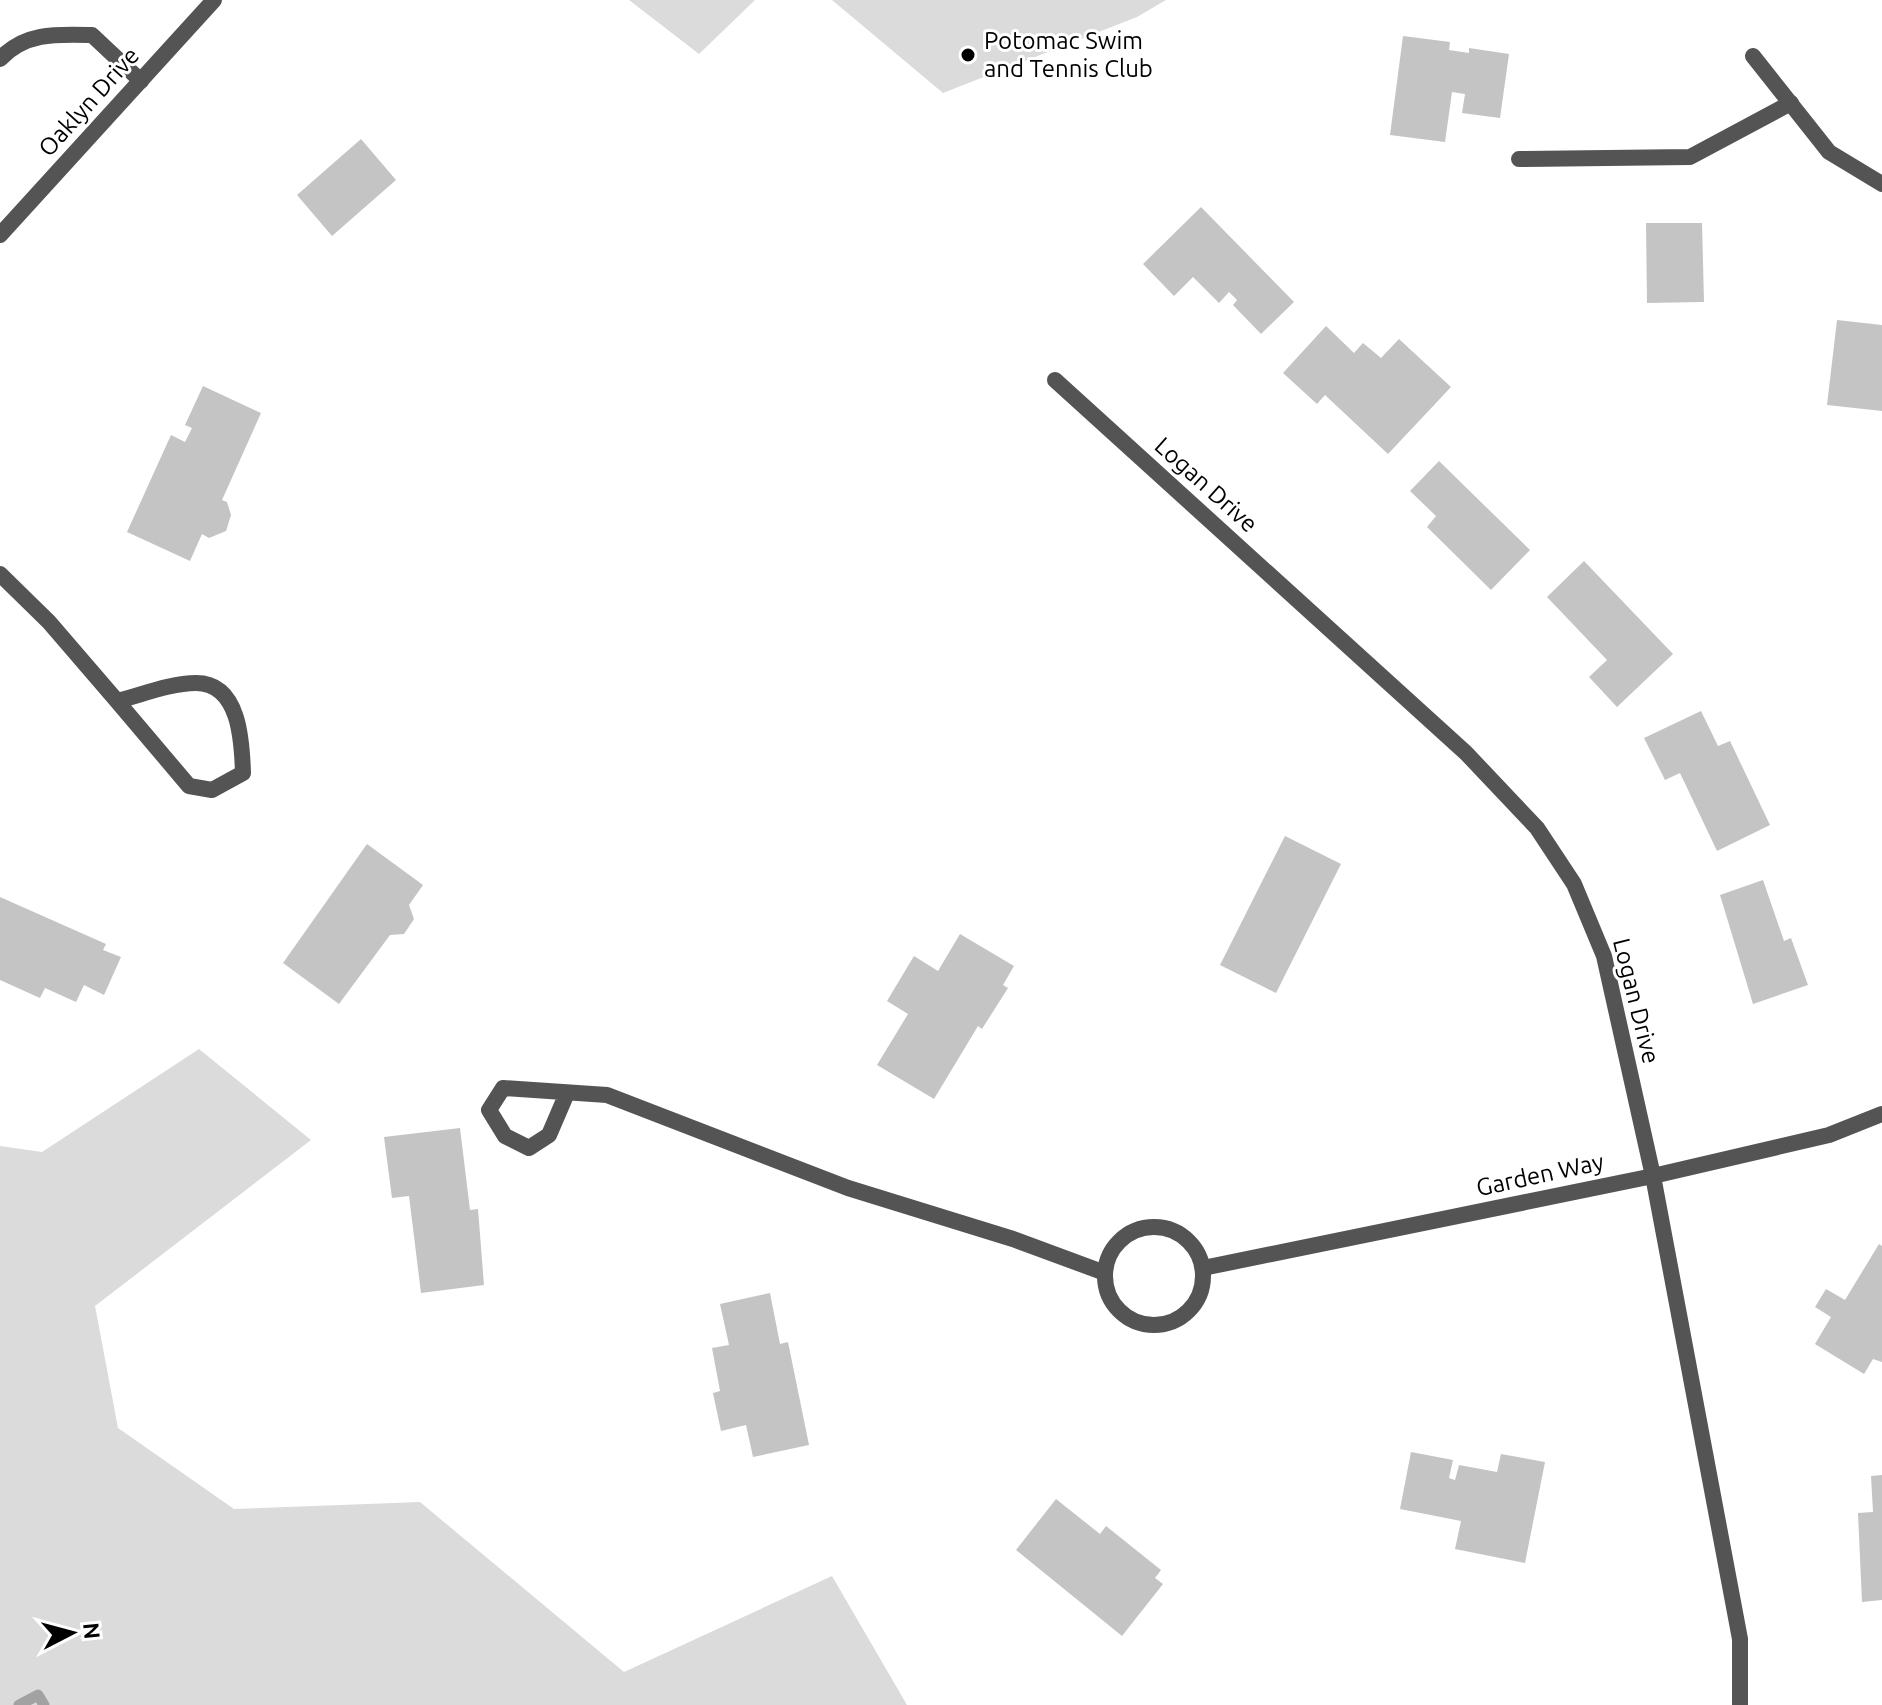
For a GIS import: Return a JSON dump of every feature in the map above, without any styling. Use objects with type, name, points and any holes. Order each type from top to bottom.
[{"type":"street","name":"Oaklyn Drive","points":[[0,235],[214,0]]},
{"type":"street","points":[[0,59],[15,43],[52,34],[92,35],[141,81]]},
{"type":"street","points":[[1753,56],[1829,152],[1882,184]]},
{"type":"street","points":[[1519,159],[1690,157],[1791,103]]},
{"type":"street","name":"Logan Drive","points":[[1055,380],[1466,753],[1537,828],[1574,884],[1604,956],[1653,1176],[1740,1639],[1740,1705]]},
{"type":"street","points":[[0,574],[49,622],[189,786],[212,790],[243,773],[242,727],[223,694],[198,682],[117,701]]},
{"type":"street","points":[[567,1093],[549,1135],[529,1148],[505,1136],[489,1110],[503,1088],[607,1095],[848,1188],[1013,1239],[1105,1273]]},
{"type":"street","name":"Garden Way","points":[[1203,1268],[1653,1176],[1829,1135],[1882,1114]]},
{"type":"street","points":[[1159,1226],[1189,1240],[1203,1268],[1203,1285],[1186,1313],[1156,1325],[1139,1323],[1113,1304],[1105,1273],[1116,1243],[1144,1227],[1159,1226]]},
{"type":"shaded area","points":[[629,0],[755,0],[699,54]]},
{"type":"shaded area","name":"Potomac Swim and Tennis Club","points":[[832,0],[1166,0],[1137,17],[943,93]]},
{"type":"shaded area","points":[[199,1049],[311,1140],[95,1306],[118,1428],[234,1509],[420,1502],[624,1672],[832,1576],[907,1705],[0,1705],[0,1146],[42,1152]]},
{"type":"building","points":[[1403,36],[1450,42],[1449,50],[1469,53],[1469,48],[1509,54],[1500,118],[1462,113],[1465,94],[1452,92],[1445,142],[1390,135]]},
{"type":"building","points":[[361,139],[396,180],[332,236],[297,195]]},
{"type":"building","points":[[1201,207],[1294,302],[1261,334],[1233,305],[1237,300],[1229,292],[1219,303],[1193,277],[1174,296],[1143,264]]},
{"type":"building","points":[[1646,223],[1702,223],[1704,302],[1647,303]]},
{"type":"building","points":[[1837,320],[1882,325],[1882,411],[1827,405]]},
{"type":"building","points":[[1326,326],[1354,353],[1363,343],[1381,358],[1399,339],[1451,387],[1388,454],[1325,395],[1317,404],[1283,373]]},
{"type":"building","points":[[203,386],[261,413],[222,500],[227,502],[231,515],[226,531],[209,538],[202,534],[190,561],[127,532],[171,435],[185,442],[192,428],[185,425]]},
{"type":"building","points":[[1439,461],[1530,550],[1491,590],[1427,527],[1436,516],[1410,491]]},
{"type":"building","points":[[1584,561],[1673,654],[1617,707],[1589,677],[1607,660],[1547,597]]},
{"type":"building","points":[[1701,711],[1718,746],[1730,741],[1770,825],[1717,851],[1680,773],[1665,780],[1644,738]]},
{"type":"building","points":[[1285,836],[1341,864],[1276,993],[1220,965]]},
{"type":"building","points":[[367,844],[423,885],[409,905],[414,919],[404,934],[390,935],[339,1004],[283,963]]},
{"type":"building","points":[[1763,880],[1784,941],[1791,938],[1808,985],[1753,1004],[1720,895]]},
{"type":"building","points":[[0,897],[106,944],[103,950],[121,957],[104,995],[84,985],[76,1002],[45,988],[40,998],[0,980]]},
{"type":"building","points":[[960,934],[1014,966],[1003,985],[1008,988],[982,1029],[978,1026],[934,1099],[877,1065],[908,1014],[887,1001],[914,956],[938,971]]},
{"type":"building","points":[[460,1128],[470,1210],[478,1209],[484,1285],[421,1293],[409,1196],[392,1198],[384,1137]]},
{"type":"building","points":[[1879,1244],[1882,1246],[1882,1362],[1873,1359],[1864,1374],[1815,1344],[1831,1317],[1815,1307],[1826,1289],[1845,1300]]},
{"type":"building","points":[[770,1293],[780,1344],[788,1342],[809,1445],[753,1457],[746,1425],[721,1431],[713,1393],[720,1391],[712,1348],[729,1345],[720,1304]]},
{"type":"building","points":[[1411,1452],[1453,1460],[1449,1478],[1455,1480],[1459,1465],[1497,1472],[1501,1454],[1545,1462],[1525,1563],[1455,1549],[1461,1521],[1400,1509]]},
{"type":"building","points":[[1882,1475],[1882,1600],[1862,1602],[1858,1513],[1873,1512],[1871,1476]]},
{"type":"building","points":[[1056,1499],[1100,1534],[1106,1526],[1161,1570],[1155,1578],[1163,1584],[1122,1636],[1016,1550]]},
{"type":"waterway","points":[[19,1705],[38,1695],[44,1705]]},
{"type":"place","name":"Potomac Swim and Tennis Club","points":[[968,55]]}]
